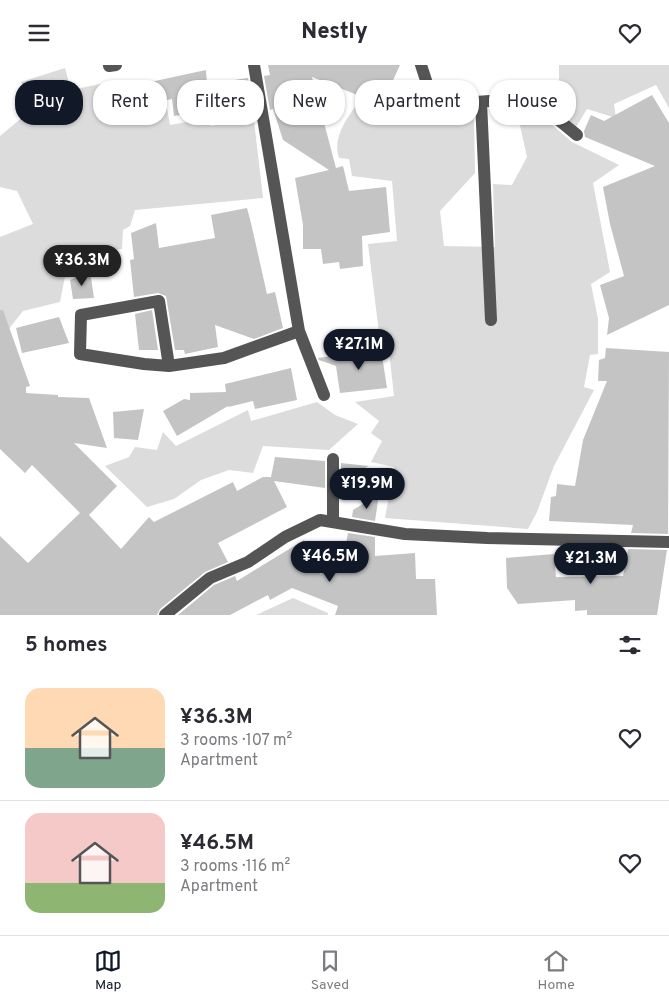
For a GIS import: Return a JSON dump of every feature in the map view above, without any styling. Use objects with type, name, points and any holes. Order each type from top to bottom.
[{"type":"street","points":[[254,65],[299,331],[324,395]]},
{"type":"street","points":[[421,65],[434,105],[532,98],[577,135]]},
{"type":"street","points":[[482,102],[491,319]]},
{"type":"street","points":[[169,366],[159,301],[81,315],[80,354],[169,366],[224,358],[299,331]]},
{"type":"street","points":[[333,459],[333,522]]},
{"type":"street","points":[[165,615],[210,578],[248,562],[285,537],[320,520],[405,534],[487,538],[669,542]]},
{"type":"shaded area","points":[[559,65],[669,65],[669,108],[656,85],[614,104],[616,118],[587,109],[576,127],[574,125],[576,125],[576,80],[559,80]]},
{"type":"shaded area","points":[[65,68],[68,80],[27,80]]},
{"type":"shaded area","points":[[93,85],[93,125],[167,125],[167,108],[170,125],[254,125],[263,198],[135,210],[130,226],[123,230],[122,249],[69,256],[60,302],[23,311],[4,335],[0,336],[0,237],[33,224],[17,191],[0,187],[0,136],[15,124],[83,125],[83,88]]},
{"type":"shaded area","points":[[355,107],[355,125],[474,125],[475,173],[440,211],[444,246],[495,247],[493,184],[512,185],[527,157],[520,125],[552,125],[572,142],[619,165],[593,183],[610,272],[591,284],[598,319],[598,354],[590,355],[584,387],[594,390],[554,466],[537,512],[528,529],[385,518],[394,467],[371,462],[382,441],[371,433],[379,421],[355,402],[394,396],[388,342],[380,341],[368,244],[397,241],[392,181],[352,176],[349,159],[339,158],[337,150],[339,136]]},
{"type":"shaded area","points":[[317,402],[335,415],[358,424],[329,450],[263,446],[253,473],[229,470],[201,480],[174,499],[147,507],[105,466],[129,457],[135,447],[157,450],[163,432],[176,446],[248,410],[251,421]]},
{"type":"shaded area","points":[[293,598],[328,613],[328,615],[256,615]]},
{"type":"building","points":[[268,65],[400,65],[393,80],[355,80],[355,94],[345,90],[345,80],[320,80],[312,77],[313,80],[274,80],[274,112],[273,109],[270,110],[264,76],[270,75]]},
{"type":"building","points":[[206,70],[207,80],[177,80],[177,116],[174,116],[172,99],[167,100],[167,80],[160,80]]},
{"type":"building","points":[[652,95],[669,123],[669,305],[607,335],[609,318],[600,285],[624,276],[610,224],[603,187],[655,166],[585,137],[584,131],[591,115],[604,121]]},
{"type":"building","points":[[278,125],[325,125],[336,168],[343,166],[349,191],[386,187],[390,232],[362,236],[363,266],[340,269],[339,262],[323,264],[321,249],[303,249],[303,225],[295,178],[329,170],[283,140]]},
{"type":"building","points":[[247,208],[267,294],[275,292],[283,328],[254,339],[215,325],[218,347],[185,354],[184,350],[175,350],[166,296],[158,293],[134,297],[130,260],[134,259],[131,233],[156,223],[159,248],[215,238],[211,215]]},
{"type":"building","points":[[90,271],[94,298],[73,299],[70,280]]},
{"type":"building","points":[[0,310],[3,310],[30,386],[26,387],[26,393],[89,398],[107,448],[74,443],[117,486],[89,515],[121,549],[149,517],[154,522],[233,482],[237,491],[263,477],[271,477],[275,457],[325,461],[325,488],[274,481],[287,507],[218,543],[228,562],[205,572],[160,609],[157,615],[0,615],[0,536],[28,563],[80,513],[32,465],[25,473],[0,449]]},
{"type":"building","points":[[152,310],[158,350],[139,350],[135,314]]},
{"type":"building","points":[[59,317],[69,343],[22,353],[16,328]]},
{"type":"building","points":[[606,348],[669,352],[668,534],[631,533],[633,525],[549,521],[551,497],[556,496],[557,484],[575,486],[583,440],[607,381],[598,381],[599,360],[605,358]]},
{"type":"building","points":[[381,349],[387,388],[340,393],[336,366],[318,358]]},
{"type":"building","points":[[291,368],[297,400],[255,409],[253,401],[228,406],[177,436],[163,411],[184,399],[190,400],[190,393],[226,392],[225,384]]},
{"type":"building","points":[[144,409],[138,440],[114,438],[113,412]]},
{"type":"building","points":[[341,463],[369,466],[341,480]]},
{"type":"building","points":[[379,494],[375,521],[352,517],[353,510]]},
{"type":"building","points":[[348,533],[375,537],[375,556],[415,553],[416,579],[435,579],[437,615],[335,615],[338,606],[292,588],[270,600],[268,595],[230,615],[178,615],[214,585],[235,576],[237,581],[304,540],[321,575],[328,543],[345,549]]},
{"type":"building","points":[[628,549],[667,550],[657,615],[587,615],[587,610],[575,611],[575,600],[518,604],[507,588],[506,558],[554,554],[556,577],[623,576]]}]
